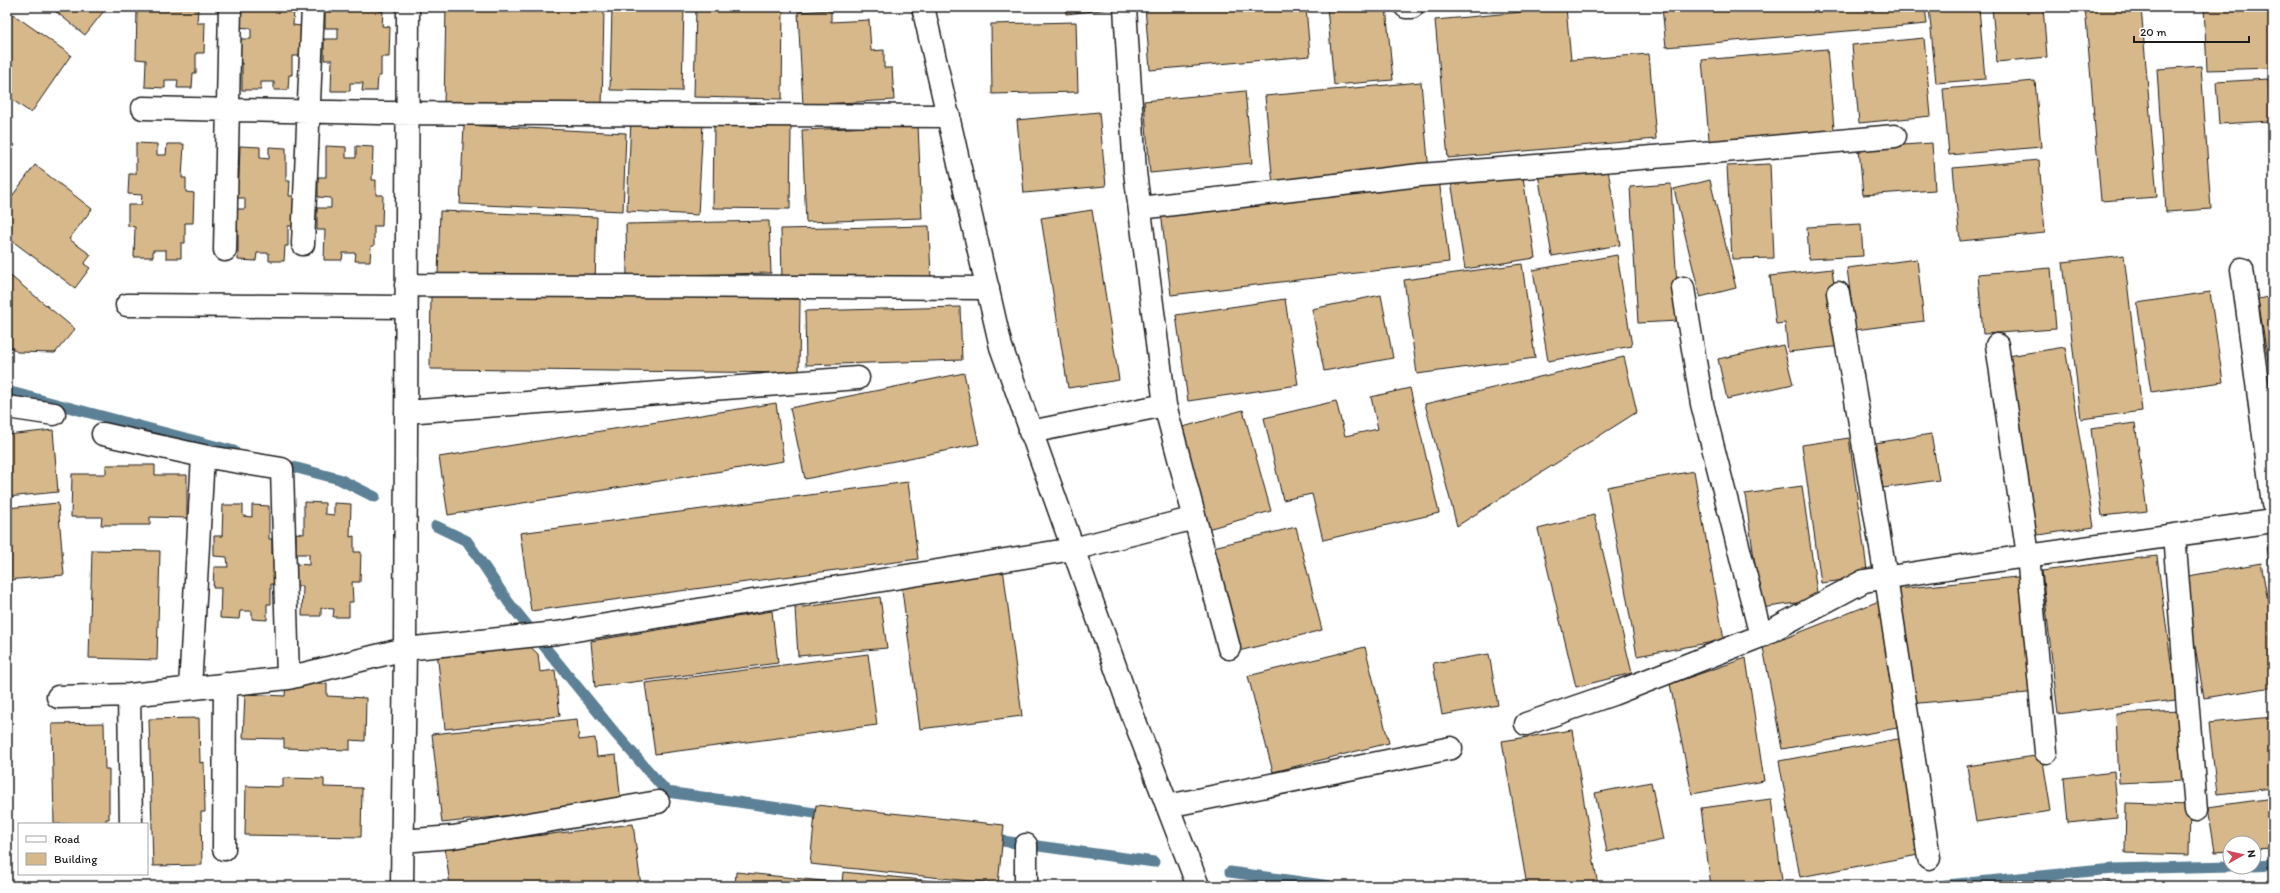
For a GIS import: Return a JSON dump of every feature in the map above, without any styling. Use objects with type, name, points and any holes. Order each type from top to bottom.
[{"type":"street","points":[[225,250],[230,7]]},
{"type":"street","points":[[303,244],[313,7]]},
{"type":"street","points":[[402,886],[405,649],[408,7]]},
{"type":"street","points":[[923,7],[1001,347],[1072,549],[1198,886]]},
{"type":"street","points":[[1125,7],[1135,172],[1165,405],[1229,648]]},
{"type":"street","points":[[1406,7],[1412,7]]},
{"type":"street","points":[[142,108],[308,112],[949,116]]},
{"type":"street","points":[[1140,208],[1420,175],[1679,155],[1895,136]]},
{"type":"street","points":[[2242,269],[2273,504]]},
{"type":"street","points":[[406,285],[988,288]]},
{"type":"street","points":[[1683,288],[1702,404],[1761,636]]},
{"type":"street","points":[[1838,293],[1886,578],[1929,858]]},
{"type":"street","points":[[127,306],[406,307]]},
{"type":"street","points":[[1997,345],[2028,555],[2046,752]]},
{"type":"street","points":[[406,412],[858,378]]},
{"type":"street","points":[[1030,432],[1165,405]]},
{"type":"street","points":[[7,407],[54,414]]},
{"type":"street","points":[[103,434],[203,456],[282,469],[288,678]]},
{"type":"street","points":[[190,688],[203,456]]},
{"type":"street","points":[[58,697],[129,695],[288,678],[405,649],[557,633],[1072,549],[1195,518]]},
{"type":"street","points":[[1526,724],[1613,694],[1761,636],[1864,581],[2028,555],[2273,521]]},
{"type":"street","points":[[2174,535],[2196,810]]},
{"type":"street","points":[[224,849],[225,684]]},
{"type":"street","points":[[129,695],[131,823]]},
{"type":"street","points":[[1168,806],[1451,748]]},
{"type":"street","points":[[402,841],[453,837],[658,802]]},
{"type":"street","points":[[1026,845],[1026,886]]},
{"type":"building","points":[[50,7],[107,7],[85,35]]},
{"type":"building","points":[[244,7],[290,7],[290,10],[294,10],[293,25],[301,26],[300,56],[292,56],[292,75],[289,75],[288,90],[274,90],[274,82],[261,82],[261,90],[242,90],[242,63],[234,63],[234,39],[251,39],[251,28],[234,27],[235,9],[244,10]]},
{"type":"building","points":[[379,7],[379,11],[383,11],[382,26],[390,27],[389,57],[381,57],[381,76],[378,76],[377,91],[362,91],[363,83],[350,83],[350,91],[331,91],[332,60],[324,60],[324,39],[338,39],[338,28],[325,28],[325,8]]},
{"type":"building","points":[[446,7],[604,9],[602,108],[444,105]]},
{"type":"building","points":[[612,7],[684,7],[682,91],[610,90]]},
{"type":"building","points":[[696,7],[783,7],[782,99],[694,97]]},
{"type":"building","points":[[1065,7],[1109,7],[1110,9],[1066,14]]},
{"type":"building","points":[[1145,7],[1306,7],[1310,56],[1150,70]]},
{"type":"building","points":[[1327,7],[1386,7],[1393,80],[1334,85]]},
{"type":"building","points":[[1662,7],[1925,7],[1927,24],[1666,47]]},
{"type":"building","points":[[1929,7],[1979,7],[1985,79],[1936,83]]},
{"type":"building","points":[[1992,7],[2043,7],[2047,57],[1997,62]]},
{"type":"building","points":[[2085,7],[2141,7],[2157,197],[2101,201]]},
{"type":"building","points":[[2204,7],[2273,7],[2273,68],[2207,70]]},
{"type":"building","points":[[137,8],[198,8],[197,23],[205,23],[204,53],[196,53],[196,73],[193,73],[192,88],[177,88],[178,80],[165,80],[165,88],[145,87],[146,60],[136,59]]},
{"type":"building","points":[[1566,8],[1571,60],[1649,54],[1656,139],[1448,158],[1435,20]]},
{"type":"building","points":[[7,10],[71,55],[31,113],[7,96]]},
{"type":"building","points":[[831,10],[831,22],[869,20],[871,51],[884,50],[884,68],[892,68],[894,100],[803,105],[798,12]]},
{"type":"building","points":[[1076,22],[1078,92],[992,94],[991,24]]},
{"type":"building","points":[[1924,38],[1931,116],[1859,123],[1852,45]]},
{"type":"building","points":[[1827,49],[1835,140],[1710,150],[1702,60]]},
{"type":"building","points":[[2201,66],[2211,209],[2166,212],[2157,69]]},
{"type":"building","points":[[2268,79],[2271,121],[2219,124],[2216,82]]},
{"type":"building","points":[[2035,81],[2041,147],[1949,155],[1943,89]]},
{"type":"building","points":[[1421,82],[1429,172],[1273,186],[1265,96]]},
{"type":"building","points":[[1245,91],[1252,163],[1150,173],[1144,101]]},
{"type":"building","points":[[1099,112],[1106,186],[1024,193],[1017,120]]},
{"type":"building","points":[[631,119],[703,122],[698,215],[627,211]]},
{"type":"building","points":[[464,125],[626,133],[623,211],[460,204]]},
{"type":"building","points":[[714,125],[791,126],[790,209],[713,208]]},
{"type":"building","points":[[918,125],[922,218],[806,222],[802,130]]},
{"type":"building","points":[[7,140],[15,145],[7,157]]},
{"type":"building","points":[[136,143],[157,144],[157,155],[166,155],[167,144],[184,144],[182,178],[186,178],[186,192],[194,193],[193,223],[185,223],[185,243],[181,243],[181,258],[166,258],[166,250],[153,250],[153,257],[134,257],[135,227],[128,226],[128,205],[141,205],[142,195],[128,194],[129,174],[136,174]]},
{"type":"building","points":[[1932,143],[1935,190],[1863,195],[1859,148]]},
{"type":"building","points":[[240,146],[260,147],[260,158],[269,159],[269,147],[286,148],[286,181],[290,181],[289,196],[296,196],[296,226],[288,226],[288,246],[285,246],[284,261],[269,261],[269,253],[257,253],[256,261],[238,260],[238,230],[231,230],[231,209],[245,209],[245,198],[231,198],[231,177],[239,178]]},
{"type":"building","points":[[326,146],[346,147],[346,158],[356,158],[356,146],[373,147],[372,180],[376,180],[376,195],[383,195],[382,226],[374,226],[374,246],[371,246],[370,261],[355,261],[356,253],[343,253],[342,260],[324,260],[325,230],[317,230],[317,208],[331,208],[331,198],[318,197],[318,177],[326,177]]},
{"type":"building","points":[[2039,160],[2045,233],[1960,241],[1953,168]]},
{"type":"building","points":[[1607,163],[1620,245],[1552,256],[1538,174]]},
{"type":"building","points":[[1770,164],[1774,258],[1732,259],[1727,166]]},
{"type":"building","points":[[35,165],[92,209],[69,239],[91,255],[84,264],[90,268],[75,288],[7,237],[7,203]]},
{"type":"building","points":[[1522,170],[1535,258],[1465,269],[1451,181]]},
{"type":"building","points":[[1439,179],[1449,262],[1171,295],[1161,212]]},
{"type":"building","points":[[1710,180],[1736,288],[1700,297],[1674,189]]},
{"type":"building","points":[[1671,184],[1679,321],[1638,323],[1630,187]]},
{"type":"building","points":[[1092,210],[1119,380],[1068,388],[1041,218]]},
{"type":"building","points":[[440,211],[597,217],[595,282],[438,276]]},
{"type":"building","points":[[769,221],[771,273],[627,276],[626,224]]},
{"type":"building","points":[[1861,224],[1863,256],[1809,259],[1807,227]]},
{"type":"building","points":[[929,226],[931,280],[782,283],[781,229]]},
{"type":"building","points":[[1617,255],[1632,346],[1548,361],[1533,270]]},
{"type":"building","points":[[2124,255],[2142,411],[2081,419],[2063,262]]},
{"type":"building","points":[[1917,259],[1924,321],[1855,330],[1847,268]]},
{"type":"building","points":[[1522,264],[1535,358],[1417,374],[1404,280]]},
{"type":"building","points":[[2051,268],[2056,329],[1983,334],[1978,274]]},
{"type":"building","points":[[1832,269],[1842,346],[1788,352],[1785,323],[1776,324],[1770,276]]},
{"type":"building","points":[[7,273],[75,329],[55,353],[17,352],[7,344]]},
{"type":"building","points":[[2210,292],[2223,382],[2151,392],[2137,303]]},
{"type":"building","points":[[431,293],[800,299],[799,373],[430,369]]},
{"type":"building","points":[[1381,295],[1393,358],[1324,371],[1312,309]]},
{"type":"building","points":[[2273,296],[2273,392],[2258,299]]},
{"type":"building","points":[[1285,299],[1298,385],[1188,401],[1176,315]]},
{"type":"building","points":[[960,307],[962,360],[806,365],[805,311]]},
{"type":"building","points":[[1783,345],[1793,384],[1727,399],[1718,359]]},
{"type":"building","points":[[2065,347],[2094,527],[2031,536],[2002,357]]},
{"type":"building","points":[[1624,357],[1637,412],[1457,526],[1425,404]]},
{"type":"building","points":[[964,373],[979,444],[805,479],[790,408]]},
{"type":"building","points":[[1410,388],[1439,513],[1323,540],[1312,494],[1283,500],[1264,418],[1336,401],[1345,436],[1378,429],[1371,397]]},
{"type":"building","points":[[776,403],[784,461],[448,515],[439,457]]},
{"type":"building","points":[[1243,410],[1271,511],[1204,530],[1176,429]]},
{"type":"building","points":[[2135,423],[2147,511],[2102,516],[2091,429]]},
{"type":"building","points":[[53,430],[58,492],[7,497],[7,435]]},
{"type":"building","points":[[1931,434],[1939,480],[1883,488],[1875,443]]},
{"type":"building","points":[[1849,438],[1868,577],[1821,583],[1802,445]]},
{"type":"building","points":[[106,465],[155,465],[155,475],[187,475],[187,518],[150,517],[150,525],[101,525],[102,517],[71,517],[72,474],[106,474]]},
{"type":"building","points":[[1694,471],[1724,640],[1637,656],[1607,487]]},
{"type":"building","points":[[908,482],[918,559],[531,611],[520,533]]},
{"type":"building","points":[[1802,486],[1818,600],[1761,608],[1745,494]]},
{"type":"building","points":[[304,502],[325,503],[325,514],[334,515],[334,503],[351,504],[350,537],[354,536],[354,552],[361,552],[360,582],[352,582],[353,602],[349,602],[349,617],[333,617],[334,609],[321,608],[321,616],[302,616],[303,586],[295,586],[296,564],[309,565],[309,554],[296,554],[296,533],[304,534]]},
{"type":"building","points":[[58,503],[64,575],[7,580],[7,508]]},
{"type":"building","points":[[223,505],[243,505],[243,516],[252,517],[252,505],[269,506],[269,539],[272,539],[272,554],[279,554],[279,584],[271,584],[271,604],[267,604],[267,620],[252,619],[252,611],[240,611],[239,619],[220,618],[221,588],[213,588],[214,567],[228,567],[227,557],[214,556],[214,536],[222,536]]},
{"type":"building","points":[[1594,515],[1632,673],[1576,687],[1538,529]]},
{"type":"building","points":[[1296,527],[1322,630],[1231,653],[1205,549]]},
{"type":"building","points":[[2273,546],[2273,588],[2267,547]]},
{"type":"building","points":[[92,550],[160,551],[157,660],[89,658]]},
{"type":"building","points":[[2157,556],[2176,700],[2058,714],[2042,571]]},
{"type":"building","points":[[2261,563],[2273,629],[2273,687],[2204,698],[2183,577]]},
{"type":"building","points":[[1003,568],[1022,716],[920,729],[901,582]]},
{"type":"building","points":[[2027,576],[2038,692],[1909,704],[1897,589]]},
{"type":"building","points":[[880,597],[887,648],[798,656],[795,608]]},
{"type":"building","points":[[1879,601],[1903,727],[1782,749],[1763,647]]},
{"type":"building","points":[[772,611],[778,663],[595,687],[591,641]]},
{"type":"building","points":[[524,641],[538,654],[540,672],[555,670],[560,716],[445,729],[437,651]]},
{"type":"building","points":[[1365,647],[1389,743],[1273,772],[1248,676]]},
{"type":"building","points":[[868,654],[877,725],[655,754],[645,683]]},
{"type":"building","points":[[1489,654],[1498,705],[1442,715],[1433,663]]},
{"type":"building","points":[[1746,658],[1764,781],[1692,794],[1670,684]]},
{"type":"building","points":[[286,683],[327,684],[327,696],[366,698],[365,741],[350,740],[350,750],[284,748],[284,739],[243,738],[245,694],[285,696]]},
{"type":"building","points":[[2181,711],[2184,780],[2119,783],[2116,714]]},
{"type":"building","points":[[2273,717],[2273,788],[2217,794],[2209,723]]},
{"type":"building","points":[[199,718],[200,763],[204,762],[205,812],[201,812],[202,865],[153,866],[149,719]]},
{"type":"building","points":[[577,719],[579,740],[595,738],[597,757],[616,755],[621,803],[442,823],[432,734]]},
{"type":"building","points":[[104,723],[105,769],[109,769],[109,819],[106,819],[106,823],[54,823],[52,724]]},
{"type":"building","points":[[1572,730],[1598,886],[1527,886],[1502,741]]},
{"type":"building","points":[[1903,738],[1924,854],[1800,877],[1779,761]]},
{"type":"building","points":[[2042,755],[2051,811],[1976,822],[1967,766]]},
{"type":"building","points":[[2114,772],[2118,818],[2068,823],[2064,778]]},
{"type":"building","points":[[283,778],[324,779],[324,787],[362,788],[361,837],[245,835],[246,786],[283,787]]},
{"type":"building","points":[[1651,782],[1663,840],[1607,852],[1595,793]]},
{"type":"building","points":[[2273,798],[2273,848],[2262,849],[2262,835],[2222,835],[2222,852],[2215,852],[2208,807]]},
{"type":"building","points":[[1771,799],[1782,880],[1739,886],[1711,886],[1701,808]]},
{"type":"building","points":[[2126,803],[2190,805],[2189,855],[2125,853]]},
{"type":"building","points":[[816,805],[1004,825],[998,884],[810,864]]},
{"type":"building","points":[[633,824],[641,886],[450,886],[445,847]]},
{"type":"building","points":[[7,852],[11,886],[7,886]]},
{"type":"building","points":[[736,872],[842,883],[843,872],[982,886],[735,886]]},
{"type":"building","points":[[2110,882],[2111,886],[2081,886]]},
{"type":"waterway","points":[[7,391],[234,451]]},
{"type":"waterway","points":[[278,463],[339,479],[375,497]]},
{"type":"waterway","points":[[436,526],[467,541],[509,603],[615,733],[667,792],[829,815]]},
{"type":"waterway","points":[[988,839],[1154,862]]},
{"type":"waterway","points":[[2262,866],[2273,865]]},
{"type":"waterway","points":[[1937,886],[2113,869],[2222,866]]},
{"type":"waterway","points":[[1230,872],[1330,886]]}]
